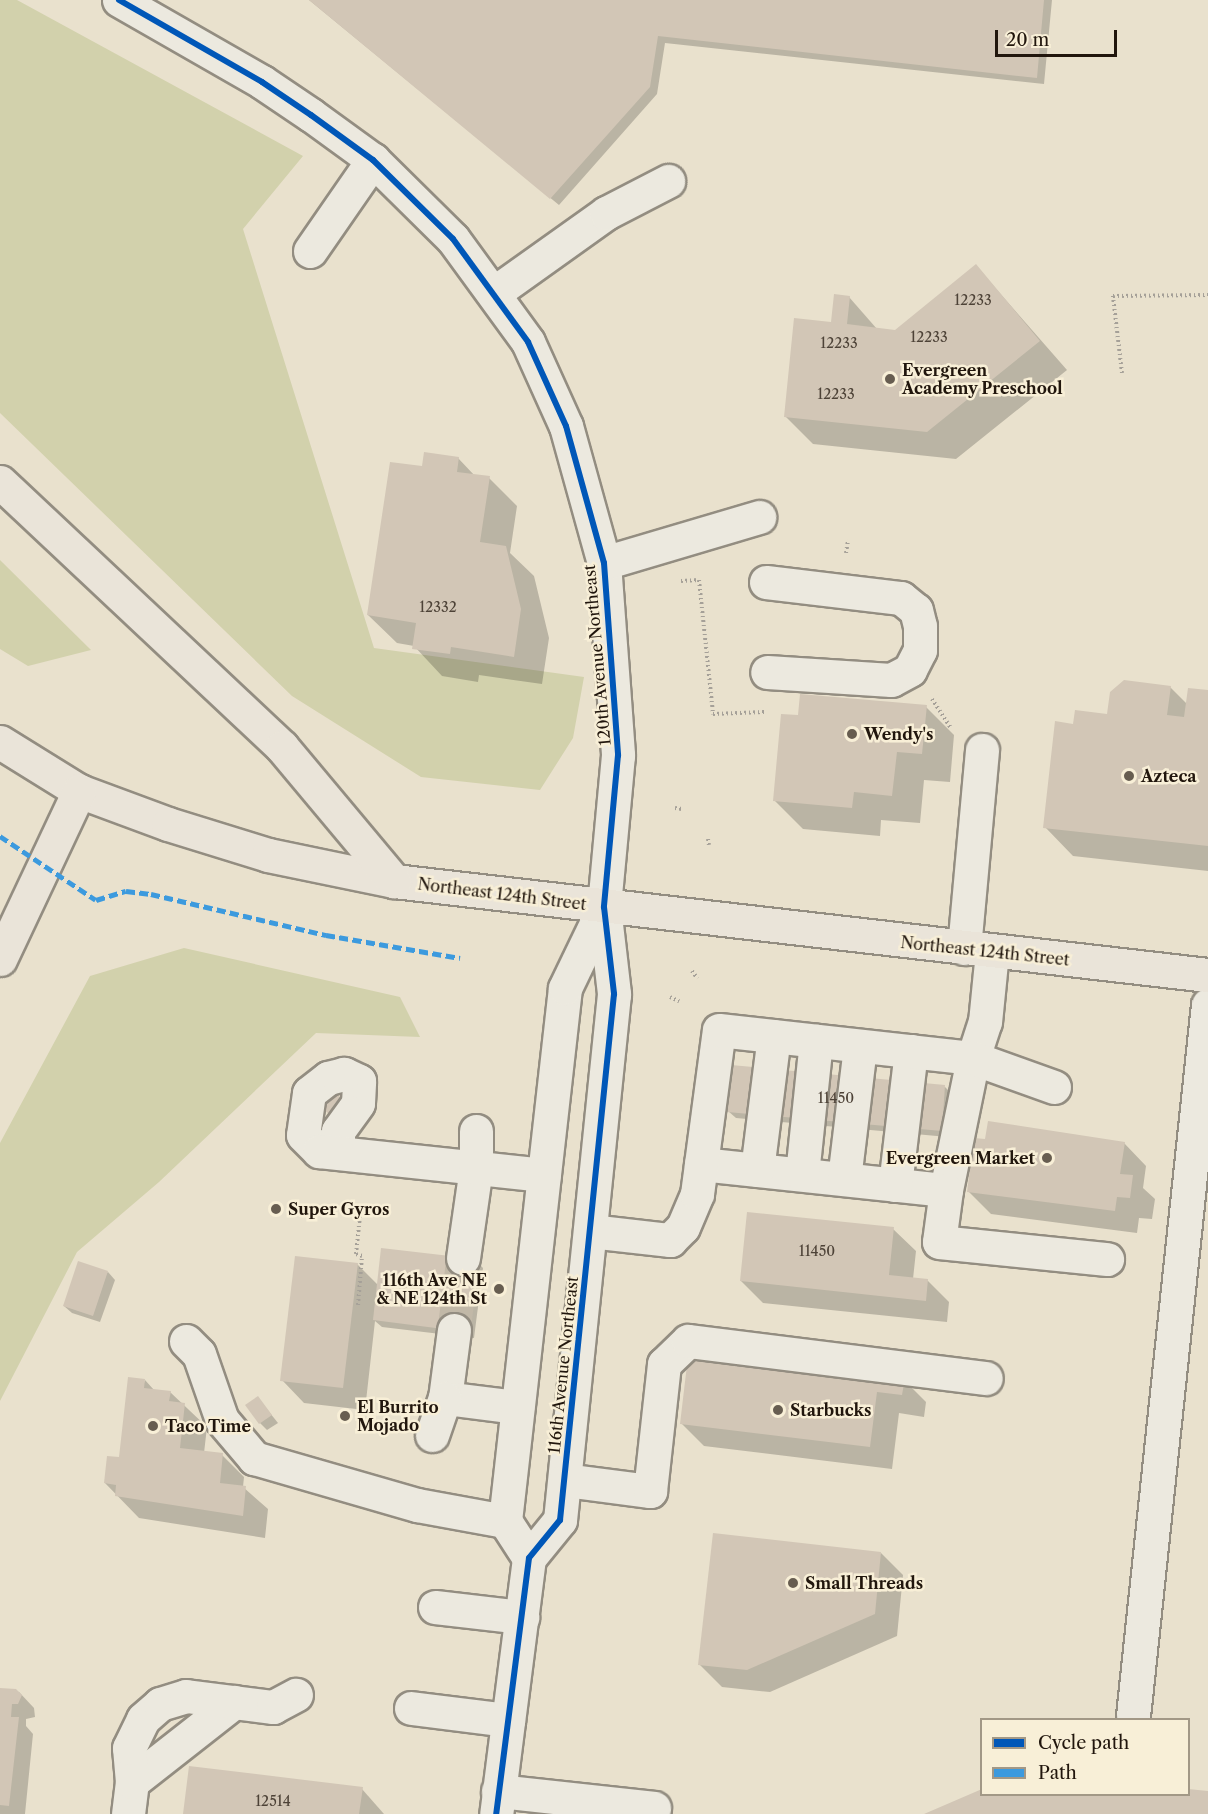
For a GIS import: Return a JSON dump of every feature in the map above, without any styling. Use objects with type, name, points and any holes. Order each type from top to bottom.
[{"type":"main road","points":[[0,482],[282,747],[394,881]]},
{"type":"main road","name":"Northeast 124th Street","points":[[0,742],[79,791],[268,855],[394,881],[1208,975]]},
{"type":"main road","points":[[0,959],[79,791]]},
{"type":"street","name":"120th Avenue Northeast","points":[[119,0],[262,82],[373,160],[453,239],[528,342],[566,426],[604,563],[618,755],[604,907]]},
{"type":"street","points":[[310,250],[373,160]]},
{"type":"street","points":[[494,293],[606,213],[668,181]]},
{"type":"street","points":[[604,563],[759,517]]},
{"type":"street","points":[[766,582],[901,598],[916,610],[920,626],[920,650],[910,670],[891,680],[767,672]]},
{"type":"street","points":[[982,750],[978,950],[985,1022],[973,1058],[946,1190],[939,1242],[1107,1259]]},
{"type":"street","points":[[604,907],[565,988],[505,1521],[529,1558],[497,1803],[654,1808]]},
{"type":"street","name":"116th Avenue Northeast","points":[[529,1558],[560,1520],[565,1480],[614,994],[604,907]]},
{"type":"street","points":[[1133,1716],[1208,1005]]},
{"type":"street","points":[[590,1231],[670,1240],[683,1227],[697,1194],[719,1030],[973,1058],[1054,1087]]},
{"type":"street","points":[[757,1170],[774,1036]]},
{"type":"street","points":[[802,1174],[816,1041]]},
{"type":"street","points":[[844,1179],[860,1046]]},
{"type":"street","points":[[895,1185],[911,1051]]},
{"type":"street","points":[[463,1258],[476,1168],[476,1131]]},
{"type":"street","points":[[328,1152],[544,1175]]},
{"type":"street","points":[[701,1164],[946,1190]]},
{"type":"street","points":[[432,1435],[445,1398],[454,1330]]},
{"type":"street","points":[[186,1341],[199,1354],[222,1419],[254,1458],[417,1505],[505,1521]]},
{"type":"street","points":[[565,1480],[650,1491],[664,1364],[688,1341],[986,1377]]},
{"type":"street","points":[[445,1398],[518,1407]]},
{"type":"street","points":[[435,1607],[522,1617]]},
{"type":"street","points":[[128,1814],[132,1782],[129,1748],[143,1719],[160,1704],[186,1696],[273,1707],[296,1695]]},
{"type":"street","points":[[132,1782],[234,1702]]},
{"type":"street","points":[[411,1708],[508,1720]]},
{"type":"path","points":[[1122,373],[1113,296],[1208,295]]},
{"type":"path","points":[[680,582],[699,580]]},
{"type":"path","points":[[675,808],[682,809]]},
{"type":"path","points":[[708,838],[709,845]]},
{"type":"path","points":[[692,971],[697,978]]},
{"type":"path","points":[[670,998],[679,1001]]},
{"type":"path","points":[[358,1305],[362,1257],[356,1254],[360,1216],[366,1210]]},
{"type":"green space","points":[[0,0],[17,0],[303,156],[243,229],[374,648],[584,677],[573,738],[540,790],[421,777],[292,696],[0,413]]},
{"type":"green space","points":[[0,560],[91,650],[28,666],[0,649]]},
{"type":"green space","points":[[184,948],[400,997],[420,1037],[316,1033],[159,1182],[77,1252],[0,1401],[0,1143],[90,976]]},
{"type":"building","points":[[309,0],[1044,0],[1037,78],[658,36],[650,87],[550,199]]},
{"type":"building","name":"Evergreen Academy Preschool","points":[[976,264],[1040,341],[927,432],[784,417],[794,318],[831,322],[834,294],[850,296],[847,324],[895,330]]},
{"type":"building","points":[[424,452],[459,457],[457,472],[490,476],[480,542],[506,546],[521,609],[514,657],[451,647],[450,654],[412,649],[416,623],[367,615],[390,462],[422,466]]},
{"type":"building","name":"Azteca","points":[[1124,680],[1171,686],[1167,715],[1184,717],[1188,688],[1208,690],[1208,846],[1043,828],[1055,721],[1073,724],[1075,710],[1107,714],[1110,692]]},
{"type":"building","name":"Wendy's","points":[[800,694],[927,705],[922,754],[897,752],[892,796],[854,792],[852,808],[773,801],[781,714],[798,715]]},
{"type":"building","points":[[731,1065],[945,1085],[942,1131],[727,1112]]},
{"type":"building","points":[[332,1090],[345,1101],[331,1116],[319,1105]]},
{"type":"building","name":"Evergreen Market","points":[[988,1121],[1125,1142],[1120,1174],[1133,1175],[1130,1198],[1117,1197],[1115,1211],[967,1192],[974,1138],[985,1139]]},
{"type":"building","points":[[747,1212],[894,1227],[889,1275],[928,1279],[926,1301],[740,1281]]},
{"type":"building","points":[[381,1248],[476,1259],[467,1332],[373,1320]]},
{"type":"building","points":[[295,1256],[358,1263],[343,1388],[280,1381]]},
{"type":"building","points":[[78,1261],[108,1271],[93,1316],[63,1306]]},
{"type":"building","name":"Starbucks","points":[[689,1348],[905,1378],[902,1395],[877,1392],[870,1447],[680,1424]]},
{"type":"building","name":"Taco Time","points":[[128,1377],[145,1379],[144,1388],[171,1391],[169,1401],[185,1403],[180,1448],[223,1453],[220,1483],[246,1486],[243,1516],[115,1496],[116,1485],[104,1483],[107,1456],[119,1457]]},
{"type":"building","points":[[258,1396],[272,1415],[259,1424],[245,1405]]},
{"type":"building","name":"Small Threads","points":[[713,1533],[881,1552],[875,1614],[747,1670],[698,1665]]},
{"type":"building","points":[[0,1688],[16,1689],[22,1695],[18,1704],[12,1704],[11,1717],[19,1717],[9,1806],[0,1805]]},
{"type":"building","points":[[189,1766],[363,1787],[359,1814],[183,1814]]},
{"type":"building","points":[[1190,1789],[1208,1791],[1208,1814],[924,1814],[980,1790],[980,1796],[1190,1796]]},
{"type":"tunnel","points":[[454,1330],[463,1258]]},
{"type":"marked path","points":[[0,836],[96,900],[126,891],[151,894],[326,935],[460,958]]},
{"type":"cycle path","points":[[119,0],[262,82],[311,115],[373,160],[453,239],[528,342],[566,426],[604,563],[618,755],[604,907],[614,994],[560,1520],[529,1558],[496,1814]]},
{"type":"place","name":"Evergreen Academy Preschool","points":[[890,379]]},
{"type":"place","name":"Wendy's","points":[[852,734]]},
{"type":"place","name":"Azteca","points":[[1129,776]]},
{"type":"place","name":"Evergreen Market","points":[[1047,1158]]},
{"type":"place","name":"Super Gyros","points":[[276,1209]]},
{"type":"place","name":"116th Ave NE & NE 124th St","points":[[499,1289]]},
{"type":"place","name":"Starbucks","points":[[778,1410]]},
{"type":"place","name":"El Burrito Mojado","points":[[345,1416]]},
{"type":"place","name":"Taco Time","points":[[153,1426]]},
{"type":"place","name":"Small Threads","points":[[793,1583]]}]
